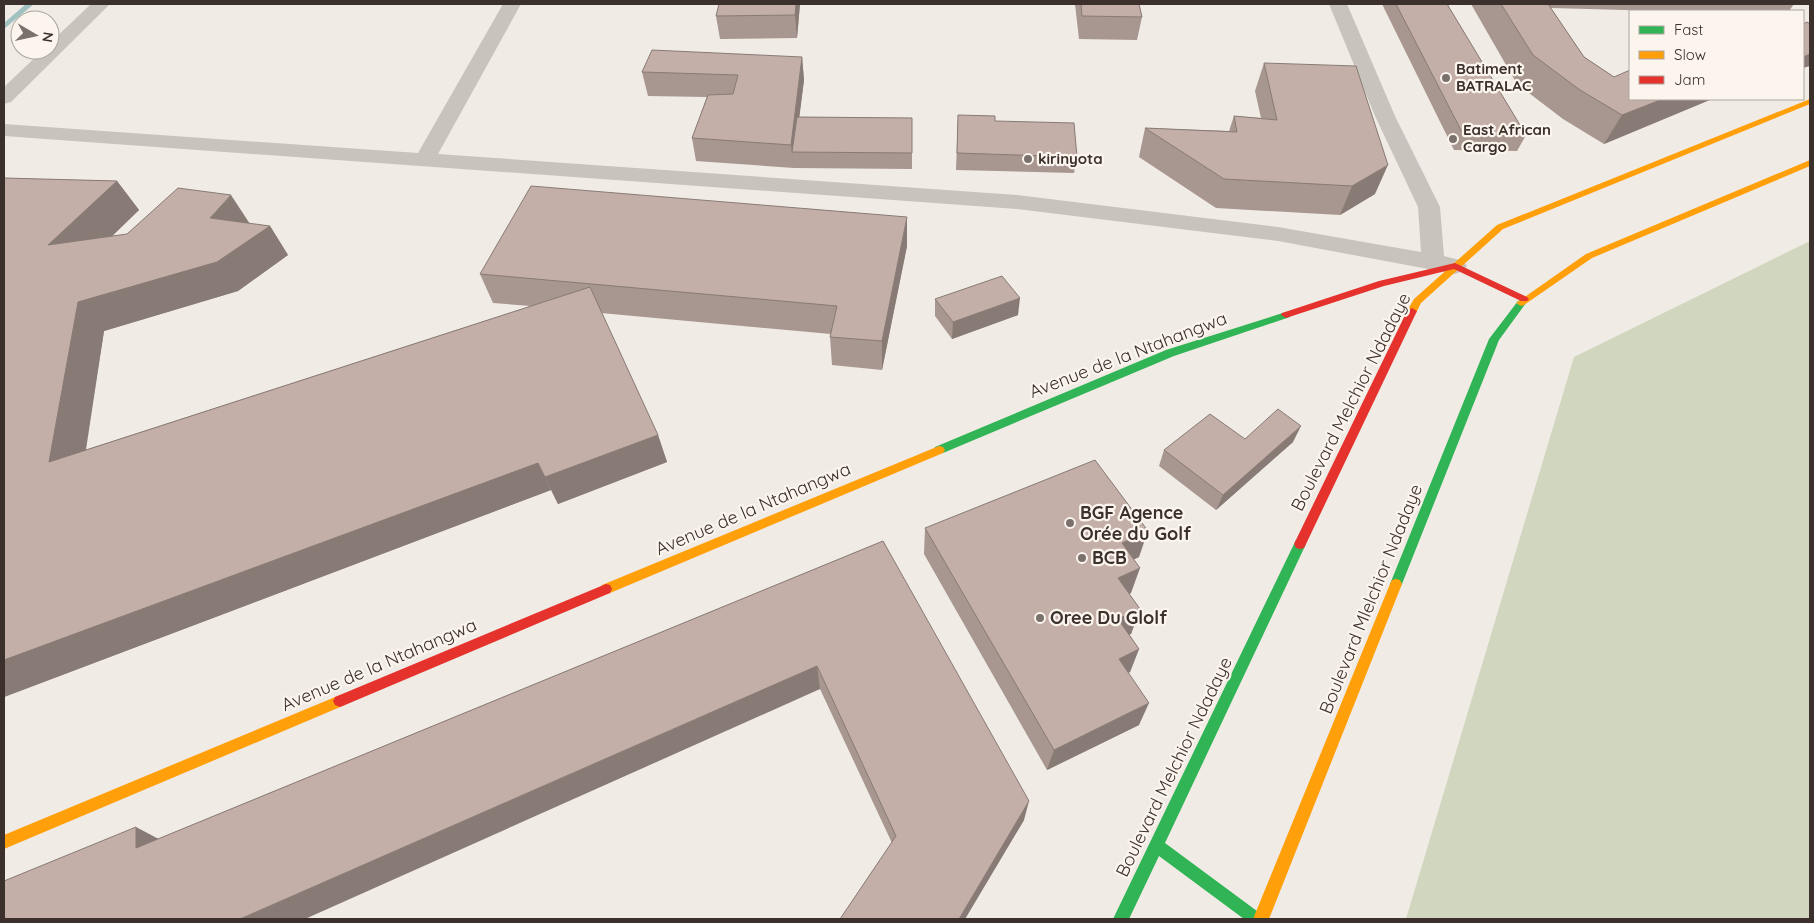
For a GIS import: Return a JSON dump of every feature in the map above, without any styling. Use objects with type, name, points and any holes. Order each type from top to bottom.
[{"type":"main road","name":"Boulevard Melchior Ndadaye","points":[[1121,919],[1417,301],[1500,227],[1810,101]]},
{"type":"main road","points":[[1455,266],[1524,299],[1589,256],[1810,163]]},
{"type":"main road","name":"Avenue de la Ntahangwa","points":[[4,842],[1170,353],[1382,283],[1455,266]]},
{"type":"main road","name":"Boulevard Mlelchior Ndadaye","points":[[1261,919],[1494,339],[1524,299]]},
{"type":"main road","points":[[1156,845],[1256,919]]},
{"type":"street","points":[[4,98],[101,4]]},
{"type":"street","points":[[424,160],[512,4]]},
{"type":"street","points":[[1338,4],[1385,116],[1428,207],[1433,262]]},
{"type":"street","points":[[4,130],[1017,202],[1278,234],[1455,266]]},
{"type":"green space","points":[[1810,241],[1810,919],[1406,919],[1574,357]]},
{"type":"building","points":[[719,4],[796,4],[795,15],[716,16]]},
{"type":"building","points":[[1081,4],[1139,4],[1142,17],[1082,16]]},
{"type":"building","name":"Batiment BATRALAC","points":[[1396,4],[1447,4],[1526,135],[1463,134]]},
{"type":"building","points":[[1501,4],[1548,4],[1584,57],[1614,77],[1629,70],[1629,100],[1660,100],[1622,115],[1580,90],[1533,55]]},
{"type":"building","points":[[1807,22],[1810,24],[1810,54],[1804,57],[1804,24]]},
{"type":"building","points":[[652,50],[802,57],[791,145],[692,138],[708,95],[733,94],[738,75],[642,72]]},
{"type":"building","points":[[1264,63],[1356,66],[1388,165],[1352,186],[1224,179],[1145,128],[1237,132],[1234,116],[1277,120]]},
{"type":"building","points":[[958,115],[995,116],[995,121],[1074,123],[1077,157],[957,153]]},
{"type":"building","points":[[797,117],[912,118],[912,153],[792,152]]},
{"type":"building","points":[[4,178],[117,181],[48,245],[127,234],[178,188],[231,195],[210,218],[270,226],[217,262],[78,302],[49,462],[590,287],[658,435],[545,477],[538,463],[4,660]]},
{"type":"building","points":[[531,186],[907,217],[882,341],[830,337],[837,306],[480,274]]},
{"type":"building","points":[[1002,276],[1020,298],[953,322],[935,299]]},
{"type":"building","points":[[1278,409],[1301,426],[1223,495],[1164,450],[1210,414],[1245,439]]},
{"type":"building","name":"Oree Du Glolf","points":[[1095,460],[1148,531],[1122,543],[1140,568],[1118,578],[1140,609],[1118,619],[1139,649],[1119,659],[1149,703],[1054,750],[925,528]]},
{"type":"building","points":[[883,541],[1029,801],[959,919],[840,919],[896,836],[817,666],[240,919],[4,919],[4,881],[136,827],[136,848]]},
{"type":"waterway","points":[[4,27],[30,4]]},
{"type":"traffic: fast","points":[[1396,584],[1494,339],[1521,303]]},
{"type":"traffic: fast","points":[[939,450],[1170,353],[1286,315]]},
{"type":"traffic: fast","points":[[1121,919],[1300,544]]},
{"type":"traffic: fast","points":[[1156,845],[1256,919]]},
{"type":"traffic: slow","points":[[1412,311],[1417,301],[1500,227],[1810,101]]},
{"type":"traffic: slow","points":[[1521,303],[1589,256],[1810,163]]},
{"type":"traffic: slow","points":[[606,589],[939,450]]},
{"type":"traffic: slow","points":[[1261,919],[1396,584]]},
{"type":"traffic: slow","points":[[4,842],[340,701]]},
{"type":"traffic: jam","points":[[1286,315],[1382,283],[1455,266],[1524,299]]},
{"type":"traffic: jam","points":[[1300,544],[1412,311]]},
{"type":"traffic: jam","points":[[340,701],[606,589]]},
{"type":"place","name":"Batiment BATRALAC","points":[[1446,78]]},
{"type":"place","name":"East African Cargo","points":[[1453,139]]},
{"type":"place","name":"kirinyota","points":[[1028,159]]},
{"type":"place","name":"BGF Agence Orée du Golf","points":[[1070,523]]},
{"type":"place","name":"BCB","points":[[1082,558]]},
{"type":"place","name":"Oree Du Glolf","points":[[1040,618]]}]
